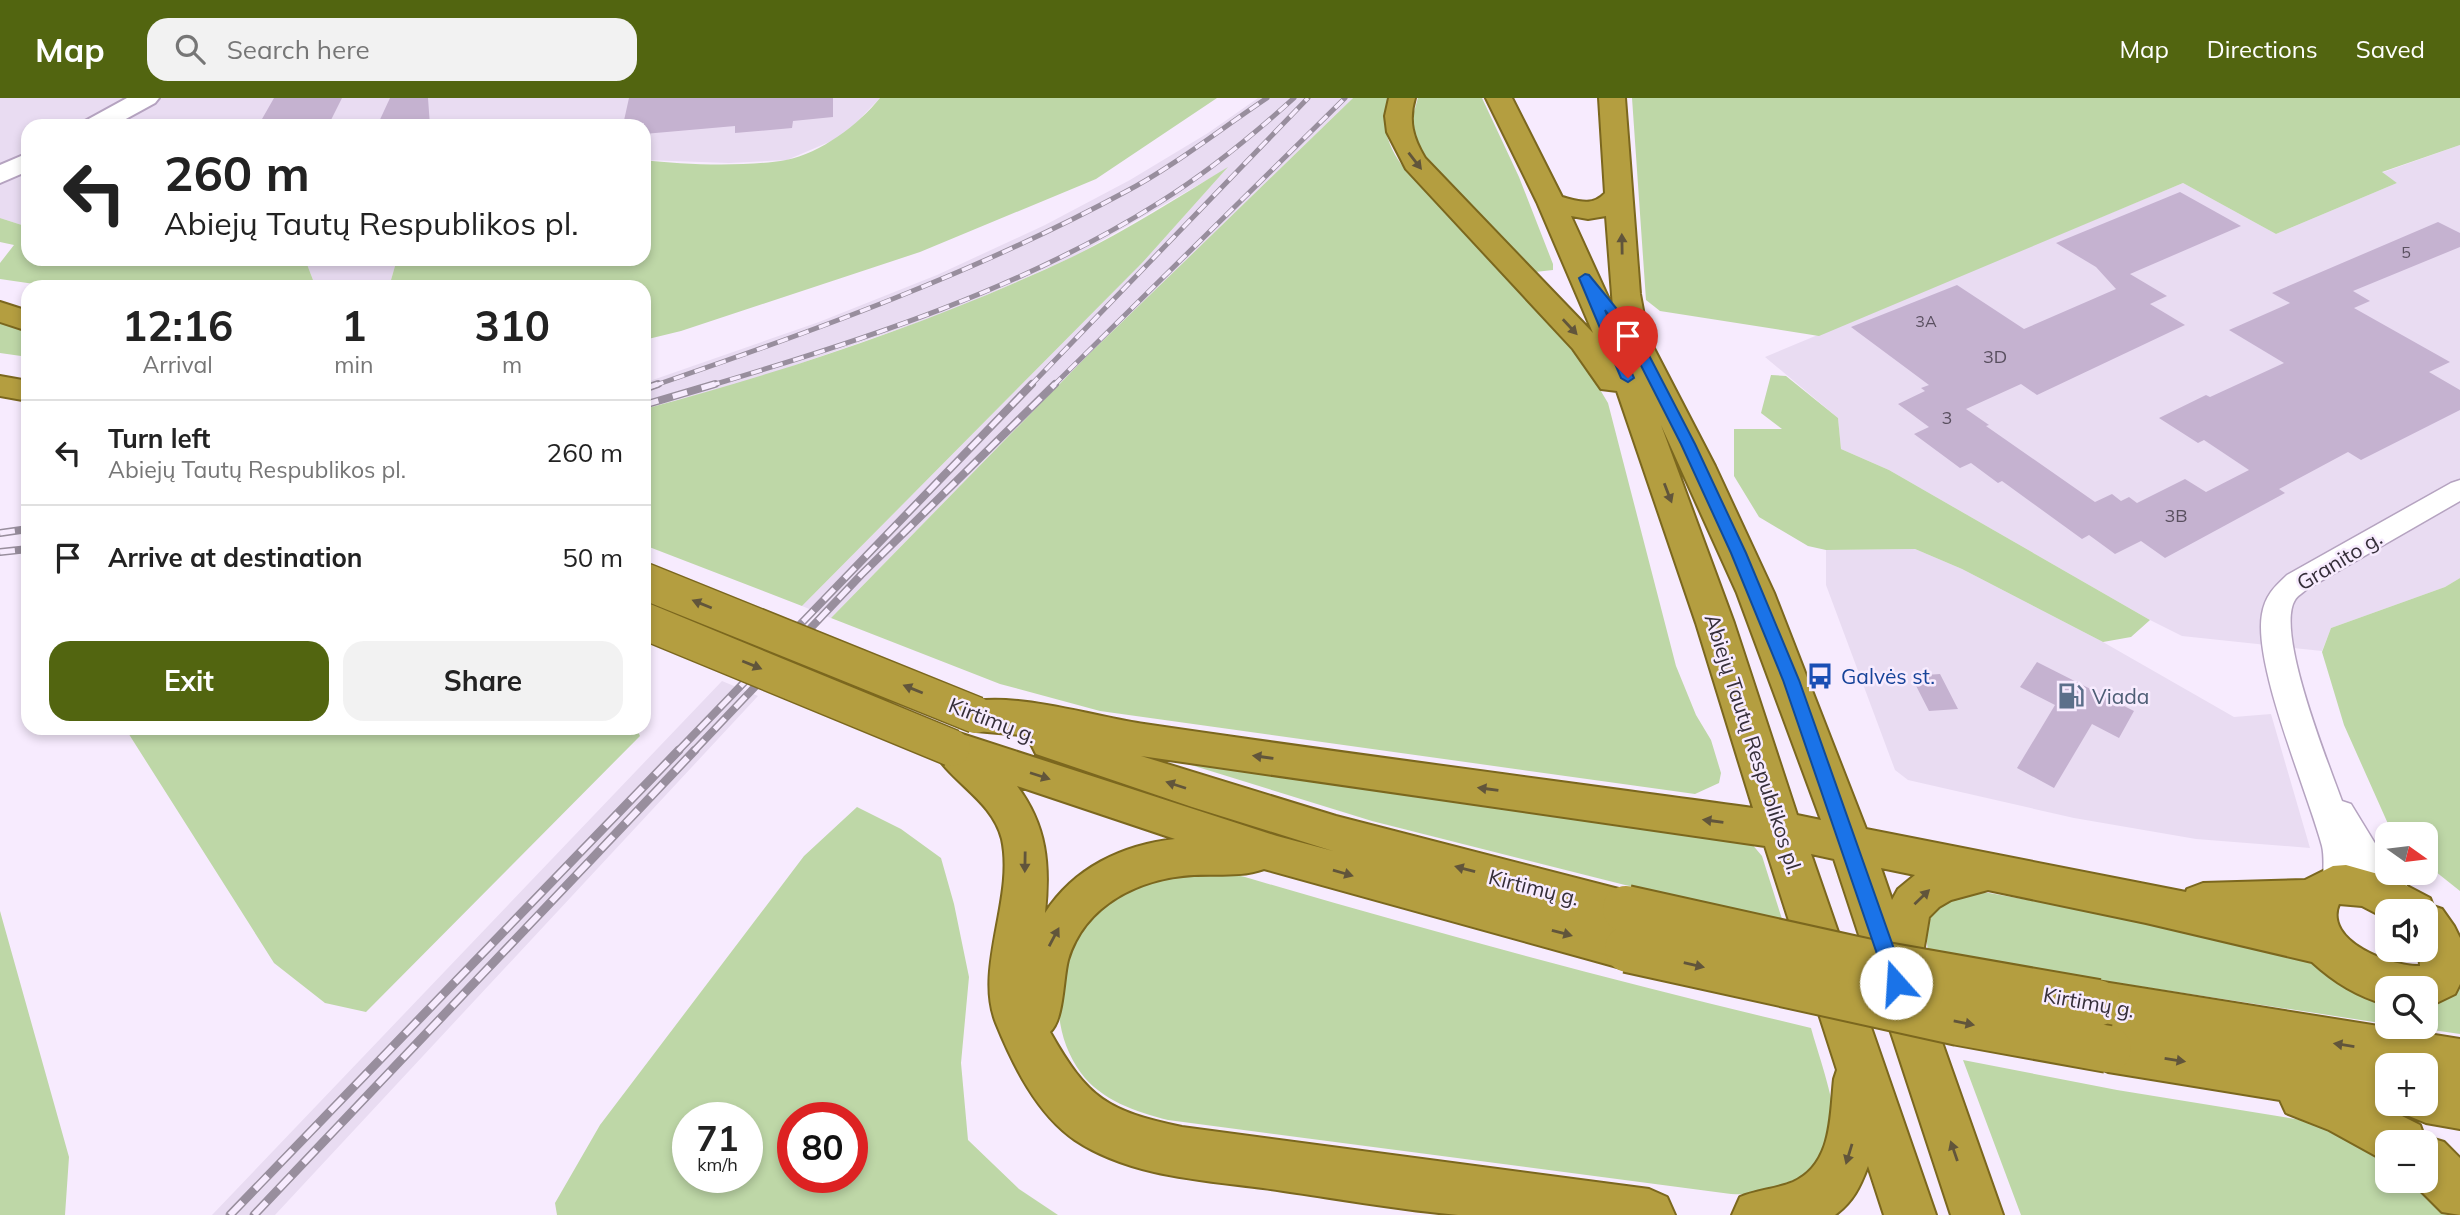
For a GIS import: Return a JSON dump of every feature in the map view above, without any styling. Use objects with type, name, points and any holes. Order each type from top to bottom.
[{"type":"highway","points":[[1402,98],[1396,120],[1398,131],[1404,147],[1415,163],[1584,342],[1650,443]]},
{"type":"highway","name":"Abiejų Tautų Respublikos pl.","points":[[1499,98],[1551,202],[1628,378],[1715,623],[1910,1215]]},
{"type":"highway","points":[[1612,98],[1625,294],[1633,336]]},
{"type":"highway","points":[[1551,202],[1580,210],[1600,211],[1610,207],[1617,195]]},
{"type":"highway","name":"Abiejų Tautų Respublikos pl.","points":[[1585,278],[1633,336],[1688,444],[1738,553],[1791,680],[1977,1215]]},
{"type":"highway","points":[[0,311],[21,319]]},
{"type":"highway","points":[[0,362],[21,366]]},
{"type":"highway","points":[[0,386],[21,390]]},
{"type":"highway","name":"Kirtimų g.","points":[[651,584],[964,731],[1108,763],[1312,827],[1492,877],[1627,929],[1874,964],[2460,1062]]},
{"type":"highway","name":"Kirtimų g.","points":[[651,623],[964,731],[1277,855],[1627,929],[1959,1022],[2239,1071],[2375,1091]]},
{"type":"highway","points":[[1649,1215],[1223,1158],[1141,1144],[1100,1127],[1080,1114],[1063,1098],[1047,1076],[1017,1021],[1014,997],[1026,866],[1023,839],[1008,805],[964,731],[1028,719],[1142,740],[1781,830],[2146,903],[2326,945]]},
{"type":"highway","points":[[1035,1051],[1037,995],[1051,940],[1077,904],[1094,890],[1129,870],[1163,859],[1277,855]]},
{"type":"highway","points":[[1896,983],[1903,926],[1917,898],[1940,882],[1993,872]]},
{"type":"highway","points":[[2146,903],[2248,903],[2328,892],[2356,885],[2377,890],[2390,899]]},
{"type":"highway","points":[[2328,892],[2313,911],[2315,926],[2326,945],[2346,964],[2370,979],[2395,988],[2418,988],[2436,982],[2444,968],[2443,950],[2438,942]]},
{"type":"highway","points":[[1758,1215],[1790,1211],[1818,1197],[1835,1182],[1847,1163],[1853,1142],[1860,1063]]},
{"type":"highway","points":[[2239,1071],[2346,1113],[2378,1130]]},
{"type":"highway","points":[[2438,1101],[2460,1105]]},
{"type":"highway","points":[[2438,1172],[2460,1194]]},
{"type":"main road","points":[[107,119],[146,98]]},
{"type":"main road","points":[[0,175],[21,164]]},
{"type":"street","name":"Granito g.","points":[[2328,892],[2343,871],[2342,857],[2323,787],[2304,738],[2276,644],[2275,625],[2282,596],[2297,582],[2460,489]]},
{"type":"street","name":"Granito g.","points":[[2323,787],[2378,878],[2400,899]]},
{"type":"shaded area","points":[[0,98],[880,98],[843,136],[787,160],[729,163],[651,160],[651,119],[21,119],[21,225],[0,218]]},
{"type":"shaded area","points":[[1258,98],[1353,98],[1085,358],[831,618],[802,606],[1143,262],[1226,169],[1075,256],[948,312],[750,381],[651,407],[651,381],[819,322],[937,275],[1045,225],[1130,180],[1208,133]]},
{"type":"shaded area","points":[[2460,145],[2460,578],[2445,587],[2331,628],[2322,651],[2182,636],[2150,620],[1889,470],[1841,449],[1838,418],[1765,357],[2183,183],[2276,234],[2397,183],[2381,173]]},
{"type":"shaded area","points":[[308,266],[395,266],[391,280],[313,280]]},
{"type":"shaded area","points":[[1915,549],[1962,569],[2103,642],[2234,717],[2271,714],[2310,848],[2196,839],[2074,818],[1908,780],[1895,770],[1826,585],[1826,550]]},
{"type":"shaded area","points":[[722,681],[758,696],[275,1215],[212,1215]]},
{"type":"green space","points":[[880,98],[1217,98],[1096,179],[920,252],[681,331],[651,338],[651,280],[391,280],[395,266],[651,266],[651,161],[753,164],[786,160],[825,144],[861,118]]},
{"type":"green space","points":[[1353,98],[1391,98],[1385,115],[1386,132],[1401,164],[1574,346],[1608,403],[1676,666],[1696,715],[1711,740],[1721,773],[1719,783],[1695,794],[1100,711],[1000,684],[831,618],[1085,358]]},
{"type":"green space","points":[[1418,98],[1482,98],[1519,177],[1553,270],[1535,272],[1523,265],[1415,148],[1411,122]]},
{"type":"green space","points":[[1632,98],[2460,98],[2460,145],[2382,172],[2397,183],[2276,234],[2183,183],[1819,336],[1660,311],[1646,300]]},
{"type":"green space","points":[[1228,167],[1143,262],[802,606],[651,548],[651,407],[808,361],[968,303],[1072,257],[1151,214]]},
{"type":"green space","points":[[0,218],[21,225],[21,266],[308,266],[313,280],[21,282],[0,279],[0,263],[14,245],[0,242]]},
{"type":"green space","points":[[0,321],[21,329],[21,356],[0,353]]},
{"type":"green space","points":[[1771,375],[1786,376],[1838,418],[1841,449],[1889,470],[2150,620],[2131,637],[2103,642],[1962,569],[1915,549],[1826,550],[1808,546],[1759,517],[1734,476],[1734,429],[1782,429],[1761,413]]},
{"type":"green space","points":[[2460,578],[2460,891],[2438,874],[2438,822],[2387,822],[2344,725],[2322,652],[2331,628],[2445,587]]},
{"type":"green space","points":[[129,735],[640,735],[366,1012],[325,1003],[274,963]]},
{"type":"green space","points":[[1162,756],[1751,843],[1762,856],[1782,919],[1625,885],[1372,821]]},
{"type":"green space","points":[[857,807],[901,829],[941,858],[954,904],[969,977],[961,1063],[968,1140],[1019,1189],[1058,1215],[557,1215],[555,1203],[600,1125],[804,856]]},
{"type":"green space","points":[[1218,871],[1527,956],[1811,1028],[1833,1108],[1834,1129],[1828,1148],[1820,1163],[1797,1183],[1767,1192],[1731,1194],[1168,1120],[1120,1104],[1099,1091],[1081,1073],[1069,1053],[1062,1031],[1060,985],[1074,940],[1102,903],[1127,887],[1157,878]]},
{"type":"green space","points":[[1955,890],[1989,893],[2278,945],[2375,989],[2375,1022],[2092,979],[1928,950],[1926,930],[1929,915]]},
{"type":"green space","points":[[0,911],[69,1157],[65,1215],[0,1215]]},
{"type":"green space","points":[[2460,973],[2460,1034],[2438,1031],[2438,998]]},
{"type":"green space","points":[[1963,1060],[2117,1090],[2332,1125],[2375,1141],[2375,1193],[2438,1193],[2438,1186],[2460,1215],[2021,1215]]},
{"type":"building","points":[[274,98],[342,98],[332,119],[262,119]]},
{"type":"building","points":[[390,98],[428,98],[430,119],[380,119]]},
{"type":"building","points":[[629,98],[833,98],[833,117],[793,121],[792,128],[735,133],[735,126],[651,133],[651,119],[624,119]]},
{"type":"building","points":[[2180,192],[2241,226],[2130,274],[2167,296],[2150,304],[2185,325],[2037,395],[2021,384],[1966,409],[2095,502],[2112,494],[2121,501],[2129,497],[2137,503],[2185,479],[2206,492],[2249,470],[2204,440],[2198,443],[2159,418],[2206,395],[2210,397],[2284,363],[2229,330],[2290,303],[2272,293],[2438,222],[2460,233],[2460,247],[2353,291],[2370,301],[2354,308],[2450,362],[2429,372],[2460,390],[2460,410],[2361,460],[2348,452],[2279,489],[2285,493],[2165,558],[2141,541],[2115,554],[2089,535],[2082,539],[2002,481],[1998,483],[1971,463],[1960,468],[1914,434],[1929,427],[1898,404],[1925,391],[1921,388],[1929,385],[1851,327],[1957,285],[2024,329],[2116,289],[2096,267],[2056,243]]},
{"type":"building","points":[[2037,662],[2134,711],[2119,738],[2092,724],[2054,788],[2017,768],[2055,705],[2020,687]]},
{"type":"building","points":[[1940,674],[1958,709],[1929,711],[1911,676]]},
{"type":"railway","points":[[653,386],[834,322],[1011,249],[1143,182],[1267,98]]},
{"type":"railway","points":[[709,386],[883,331],[998,286],[1053,261],[1107,233],[1178,190],[1229,153],[1294,98]]},
{"type":"railway","points":[[1030,386],[1308,98]]},
{"type":"railway","points":[[1053,386],[1345,98]]},
{"type":"railway","points":[[651,386],[658,384]]},
{"type":"railway","points":[[651,403],[715,384]]},
{"type":"railway","points":[[678,751],[1032,384]]},
{"type":"railway","points":[[694,751],[861,575],[1055,384]]},
{"type":"railway","points":[[0,533],[21,530]]},
{"type":"railway","points":[[0,552],[21,550]]},
{"type":"railway","points":[[230,1215],[679,750]]},
{"type":"railway","points":[[254,1215],[695,750]]},
{"type":"place","name":"Galvės st.","points":[[1820,676]]},
{"type":"place","name":"Viada","points":[[2071,696]]},
{"type":"route","points":[[1628,378],[1585,278],[1633,336],[1688,444],[1738,553],[1791,680],[1896,983]]}]
